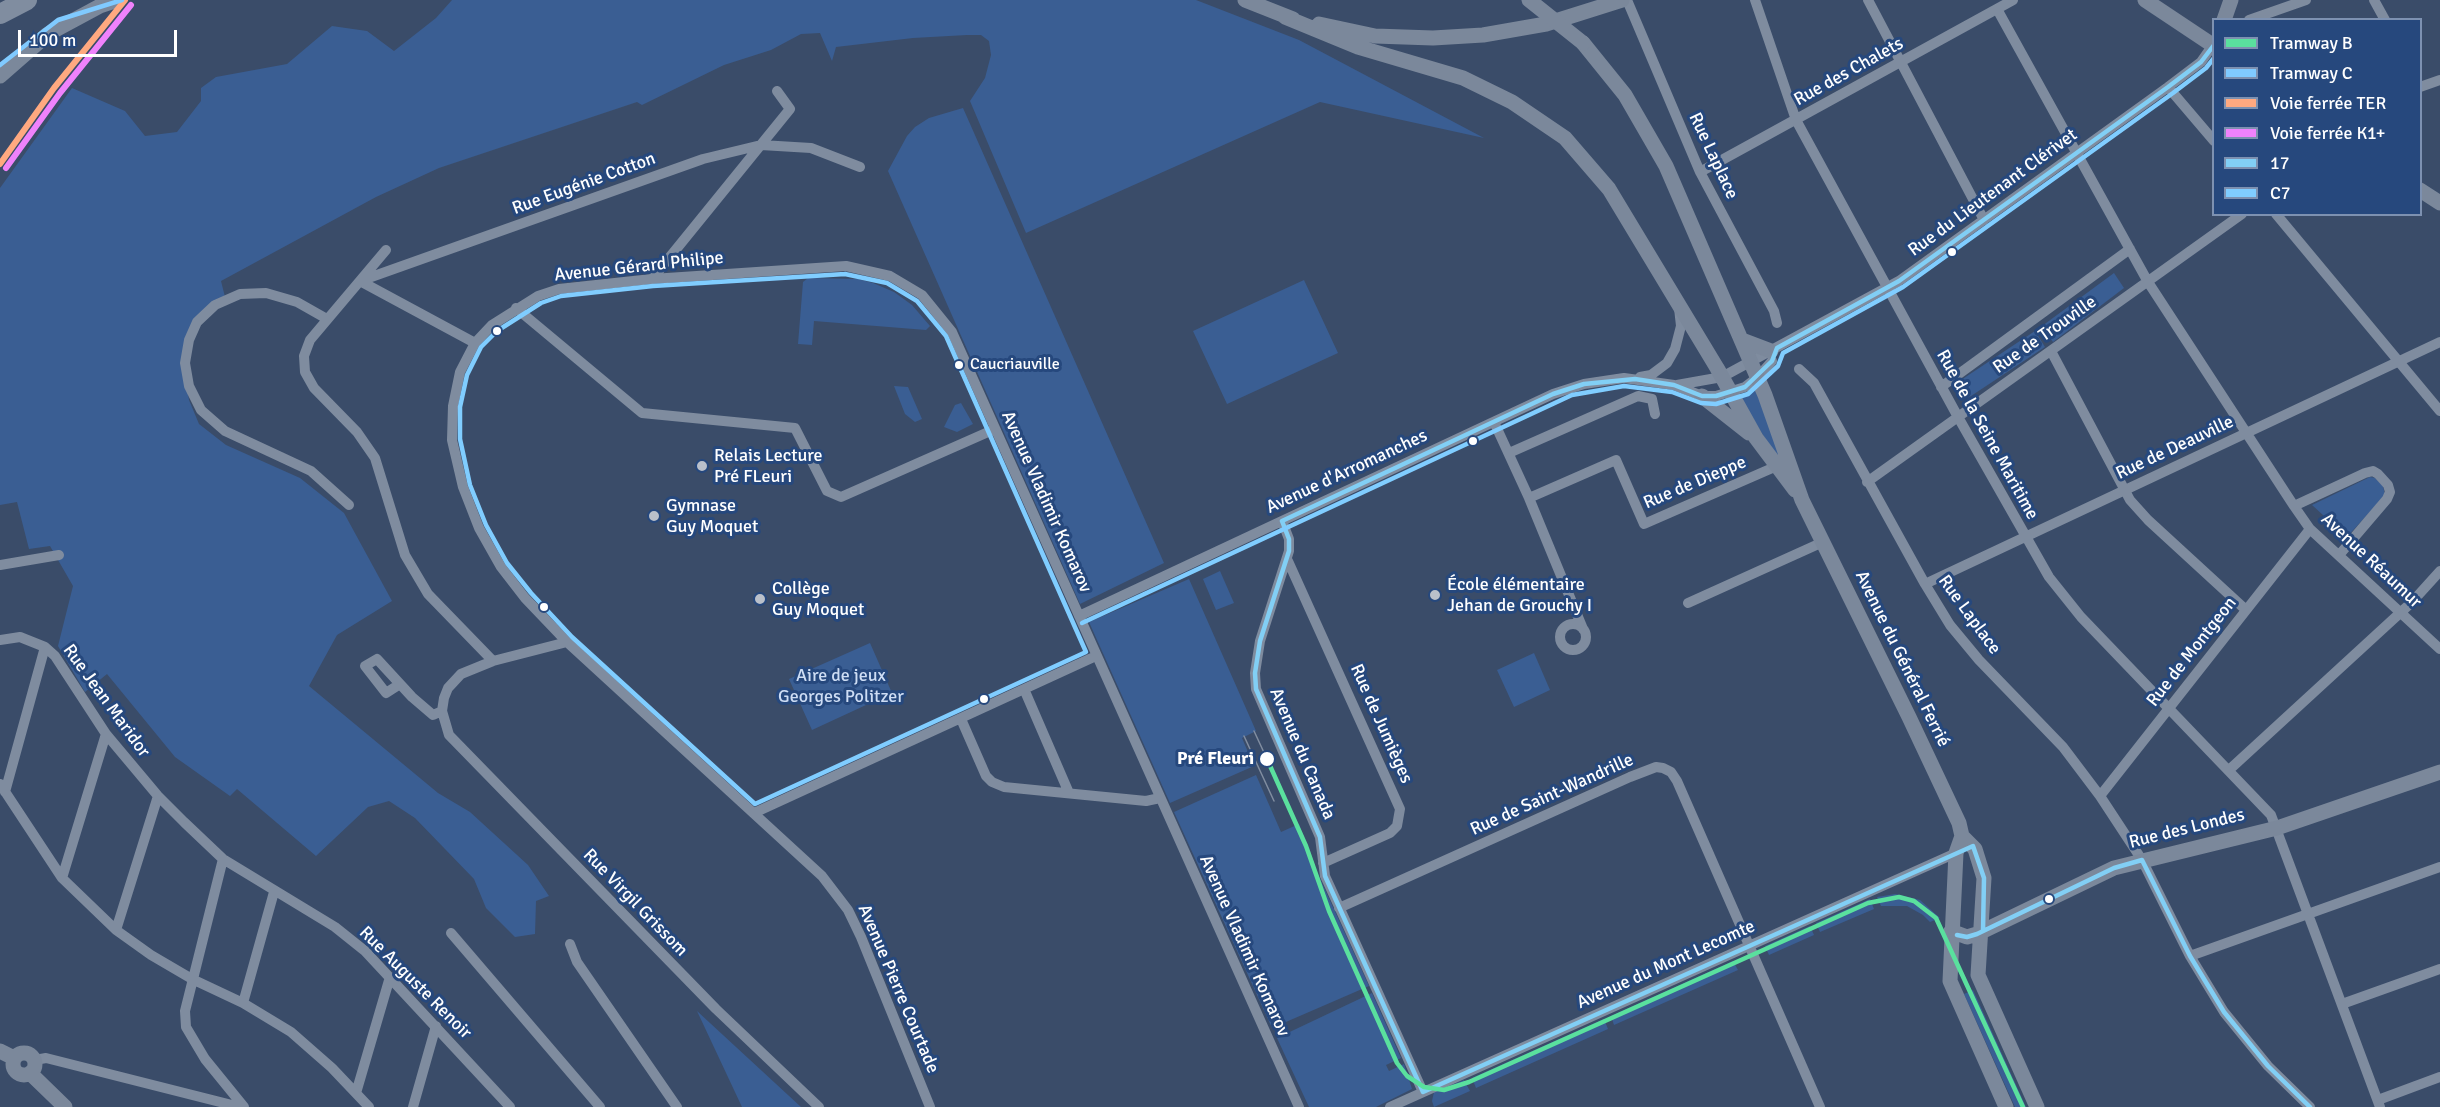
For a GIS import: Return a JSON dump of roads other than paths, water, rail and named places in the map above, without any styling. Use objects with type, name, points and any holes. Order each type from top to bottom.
[{"type":"highway","points":[[0,14],[27,0]]},
{"type":"street","points":[[0,76],[48,34],[100,6],[118,0]]},
{"type":"street","points":[[1245,0],[1358,47],[1462,78],[1533,115],[1565,138],[1609,189],[1678,302],[1756,438],[1802,500]]},
{"type":"street","points":[[1528,0],[1583,44],[1625,95],[1666,166],[1766,395],[1802,500]]},
{"type":"street","points":[[1285,17],[1376,36],[1433,38],[1483,35],[1546,24],[1622,0]]},
{"type":"street","name":"Rue Laplace","points":[[1627,0],[1700,172],[1774,311],[1777,323]]},
{"type":"street","name":"Rue de la Seine Maritime","points":[[1755,0],[1796,120],[1941,387],[2049,577],[2081,617],[2271,815],[2310,913],[2379,1104]]},
{"type":"street","points":[[1868,0],[1983,220]]},
{"type":"street","name":"Rue des Chalets","points":[[1700,172],[2013,0]]},
{"type":"street","points":[[2145,0],[2212,44]]},
{"type":"street","points":[[2225,18],[2231,0]]},
{"type":"street","points":[[2255,18],[2306,0]]},
{"type":"street","points":[[2374,0],[2384,18]]},
{"type":"street","name":"Avenue Réaumur","points":[[1997,9],[2148,282],[2294,506],[2310,528],[2440,649]]},
{"type":"street","name":"Rue du Lieutenant Clérivet","points":[[1722,377],[1751,360],[1773,353],[1887,288],[2168,87],[2201,62],[2212,46]]},
{"type":"street","points":[[2422,86],[2440,80]]},
{"type":"street","points":[[2168,87],[2212,139]]},
{"type":"street","points":[[652,279],[790,109],[777,91]]},
{"type":"street","name":"Rue Eugénie Cotton","points":[[360,281],[703,159],[761,145],[811,148],[860,167]]},
{"type":"street","points":[[2422,191],[2440,203]]},
{"type":"street","name":"Rue de Trouville","points":[[1867,482],[2239,216]]},
{"type":"street","points":[[2278,216],[2440,411]]},
{"type":"street","name":"Rue de Trouville","points":[[1941,387],[2130,249]]},
{"type":"street","points":[[386,250],[310,340],[304,356],[305,372],[314,388],[357,432],[375,458],[405,555],[428,594],[493,661]]},
{"type":"street","name":"Avenue Gérard Philipe","points":[[567,642],[525,598],[501,567],[479,528],[463,487],[452,440],[453,406],[460,372],[475,344],[492,325],[516,308],[559,288],[652,279],[846,266],[890,276],[907,286]]},
{"type":"street","points":[[360,281],[475,344]]},
{"type":"street","name":"Avenue Vladimir Komarov","points":[[907,286],[922,295],[952,332],[1299,1107]]},
{"type":"street","points":[[327,319],[297,302],[266,293],[240,294],[215,305],[197,322],[189,340],[185,363],[189,386],[201,410],[225,431],[311,471],[349,505]]},
{"type":"street","name":"Avenue d'Arromanches","points":[[1079,616],[1553,394],[1584,384],[1635,379],[1651,375],[1667,363],[1675,349],[1681,326],[1678,302]]},
{"type":"street","points":[[516,308],[642,413],[795,428],[827,491],[841,498],[995,429]]},
{"type":"street","points":[[1742,340],[1773,353],[1766,395]]},
{"type":"street","name":"Rue de Deauville","points":[[1924,584],[2440,342]]},
{"type":"street","points":[[2051,351],[2124,490],[2148,520],[2246,610]]},
{"type":"street","name":"Rue du Lieutenant Clérivet","points":[[1731,392],[1758,377],[1773,353]]},
{"type":"street","name":"Rue Laplace","points":[[1799,369],[1814,383],[1924,584],[1962,639],[2063,747],[2100,796],[2142,860],[2190,956],[2224,1012],[2268,1066],[2310,1107]]},
{"type":"street","name":"Avenue d'Arromanches","points":[[1674,385],[1722,377]]},
{"type":"street","name":"Avenue d'Arromanches","points":[[1635,379],[1674,385],[1702,396],[1731,392]]},
{"type":"street","points":[[1509,453],[1638,396],[1652,399],[1655,414]]},
{"type":"street","points":[[1702,396],[1756,438]]},
{"type":"street","points":[[1494,422],[1529,498],[1583,629]]},
{"type":"street","name":"Rue de Dieppe","points":[[1529,498],[1616,460],[1644,524],[1777,466]]},
{"type":"street","points":[[2294,506],[2365,472],[2373,471],[2378,474],[2388,485],[2390,492],[2387,499],[2340,554]]},
{"type":"street","name":"Avenue du Général Ferrié","points":[[1802,500],[1909,717],[1984,878],[1979,978],[2037,1107]]},
{"type":"street","name":"Avenue du Canada","points":[[1282,521],[1288,538],[1288,561],[1260,641],[1255,673],[1256,689],[1320,837],[1325,876],[1424,1092]]},
{"type":"street","name":"Rue de Montgeon","points":[[2100,796],[2310,528]]},
{"type":"street","points":[[1688,603],[1823,542]]},
{"type":"street","points":[[0,565],[59,555]]},
{"type":"street","name":"Rue de Jumièges","points":[[1288,561],[1400,809],[1397,826],[1390,832],[1323,863]]},
{"type":"street","points":[[2229,770],[2401,612],[2440,571]]},
{"type":"street","name":"Rue Jean Maridor","points":[[0,640],[20,637],[45,647],[55,656],[106,734],[158,796],[223,859]]},
{"type":"street","points":[[400,684],[432,715],[442,711],[448,688],[454,679],[493,661],[567,642]]},
{"type":"street","name":"Avenue Pierre Courtade","points":[[567,642],[822,876],[848,910],[864,942],[930,1107]]},
{"type":"street","points":[[45,647],[2,788],[62,878],[116,930],[151,955],[192,979],[243,1003],[291,1032],[332,1068],[369,1107]]},
{"type":"street","points":[[754,813],[1096,656]]},
{"type":"street","points":[[1024,689],[1069,793]]},
{"type":"street","name":"Rue Virgil Grissom","points":[[442,711],[449,735],[716,1009],[819,1107]]},
{"type":"street","points":[[961,718],[986,776],[992,782],[1004,787],[1146,801],[1160,798]]},
{"type":"street","points":[[62,878],[106,734]]},
{"type":"street","name":"Rue de Saint-Wandrille","points":[[1339,908],[1656,767],[1671,772],[1677,781],[1749,946]]},
{"type":"street","name":"Rue des Londes","points":[[1952,931],[1967,937],[2114,868],[2277,828],[2440,772]]},
{"type":"street","points":[[116,930],[158,796]]},
{"type":"street","points":[[1968,841],[1956,853],[1950,981],[2006,1107]]},
{"type":"street","name":"Avenue du Mont Lecomte","points":[[1390,1107],[1956,853]]},
{"type":"street","points":[[223,859],[192,979],[185,1011],[186,1027],[199,1050],[242,1107]]},
{"type":"street","name":"Rue Auguste Renoir","points":[[223,859],[335,927],[365,951],[510,1107]]},
{"type":"street","points":[[2190,956],[2440,867]]},
{"type":"street","points":[[243,1003],[274,892]]},
{"type":"street","points":[[451,933],[600,1107]]},
{"type":"street","points":[[570,944],[577,962],[677,1107]]},
{"type":"street","points":[[1749,946],[1820,1107]]},
{"type":"street","points":[[2342,1004],[2440,969]]},
{"type":"street","points":[[356,1093],[390,977]]},
{"type":"street","points":[[413,1107],[436,1026]]},
{"type":"street","points":[[0,1051],[14,1058],[20,1053],[27,1053],[32,1067],[65,1107]]},
{"type":"street","points":[[32,1067],[46,1058],[242,1107]]},
{"type":"street","points":[[2379,1104],[2440,1077]]},
{"type":"tram line","name":"C","points":[[0,65],[58,20],[122,0]]},
{"type":"tram line","points":[[1254,731],[1267,759]]},
{"type":"tram line","points":[[1244,736],[1274,801]]},
{"type":"tram line","name":"B","points":[[1267,759],[1306,846],[1329,911],[1397,1063],[1407,1076],[1424,1087],[1444,1090],[1469,1082],[1868,903],[1899,897],[1914,901],[1936,918],[2023,1107]]},
{"type":"rail line","name":"TER","points":[[0,164],[54,88],[125,0]]},
{"type":"rail line","name":"K1+","points":[[6,168],[60,93],[131,5]]},
{"type":"place","name":"Caucriauville","points":[[959,365]]},
{"type":"place","name":"Relais Lecture Pré FLeuri","points":[[702,466]]},
{"type":"place","name":"Gymnase Guy Moquet","points":[[654,516]]},
{"type":"place","name":"École élémentaire Jehan de Grouchy I","points":[[1435,595]]},
{"type":"place","name":"Collège Guy Moquet","points":[[760,599]]},
{"type":"place","name":"Pré Fleuri","points":[[1267,759]]},
{"type":"park label","name":"Aire de jeux Georges Politzer","points":[[841,686]]}]
